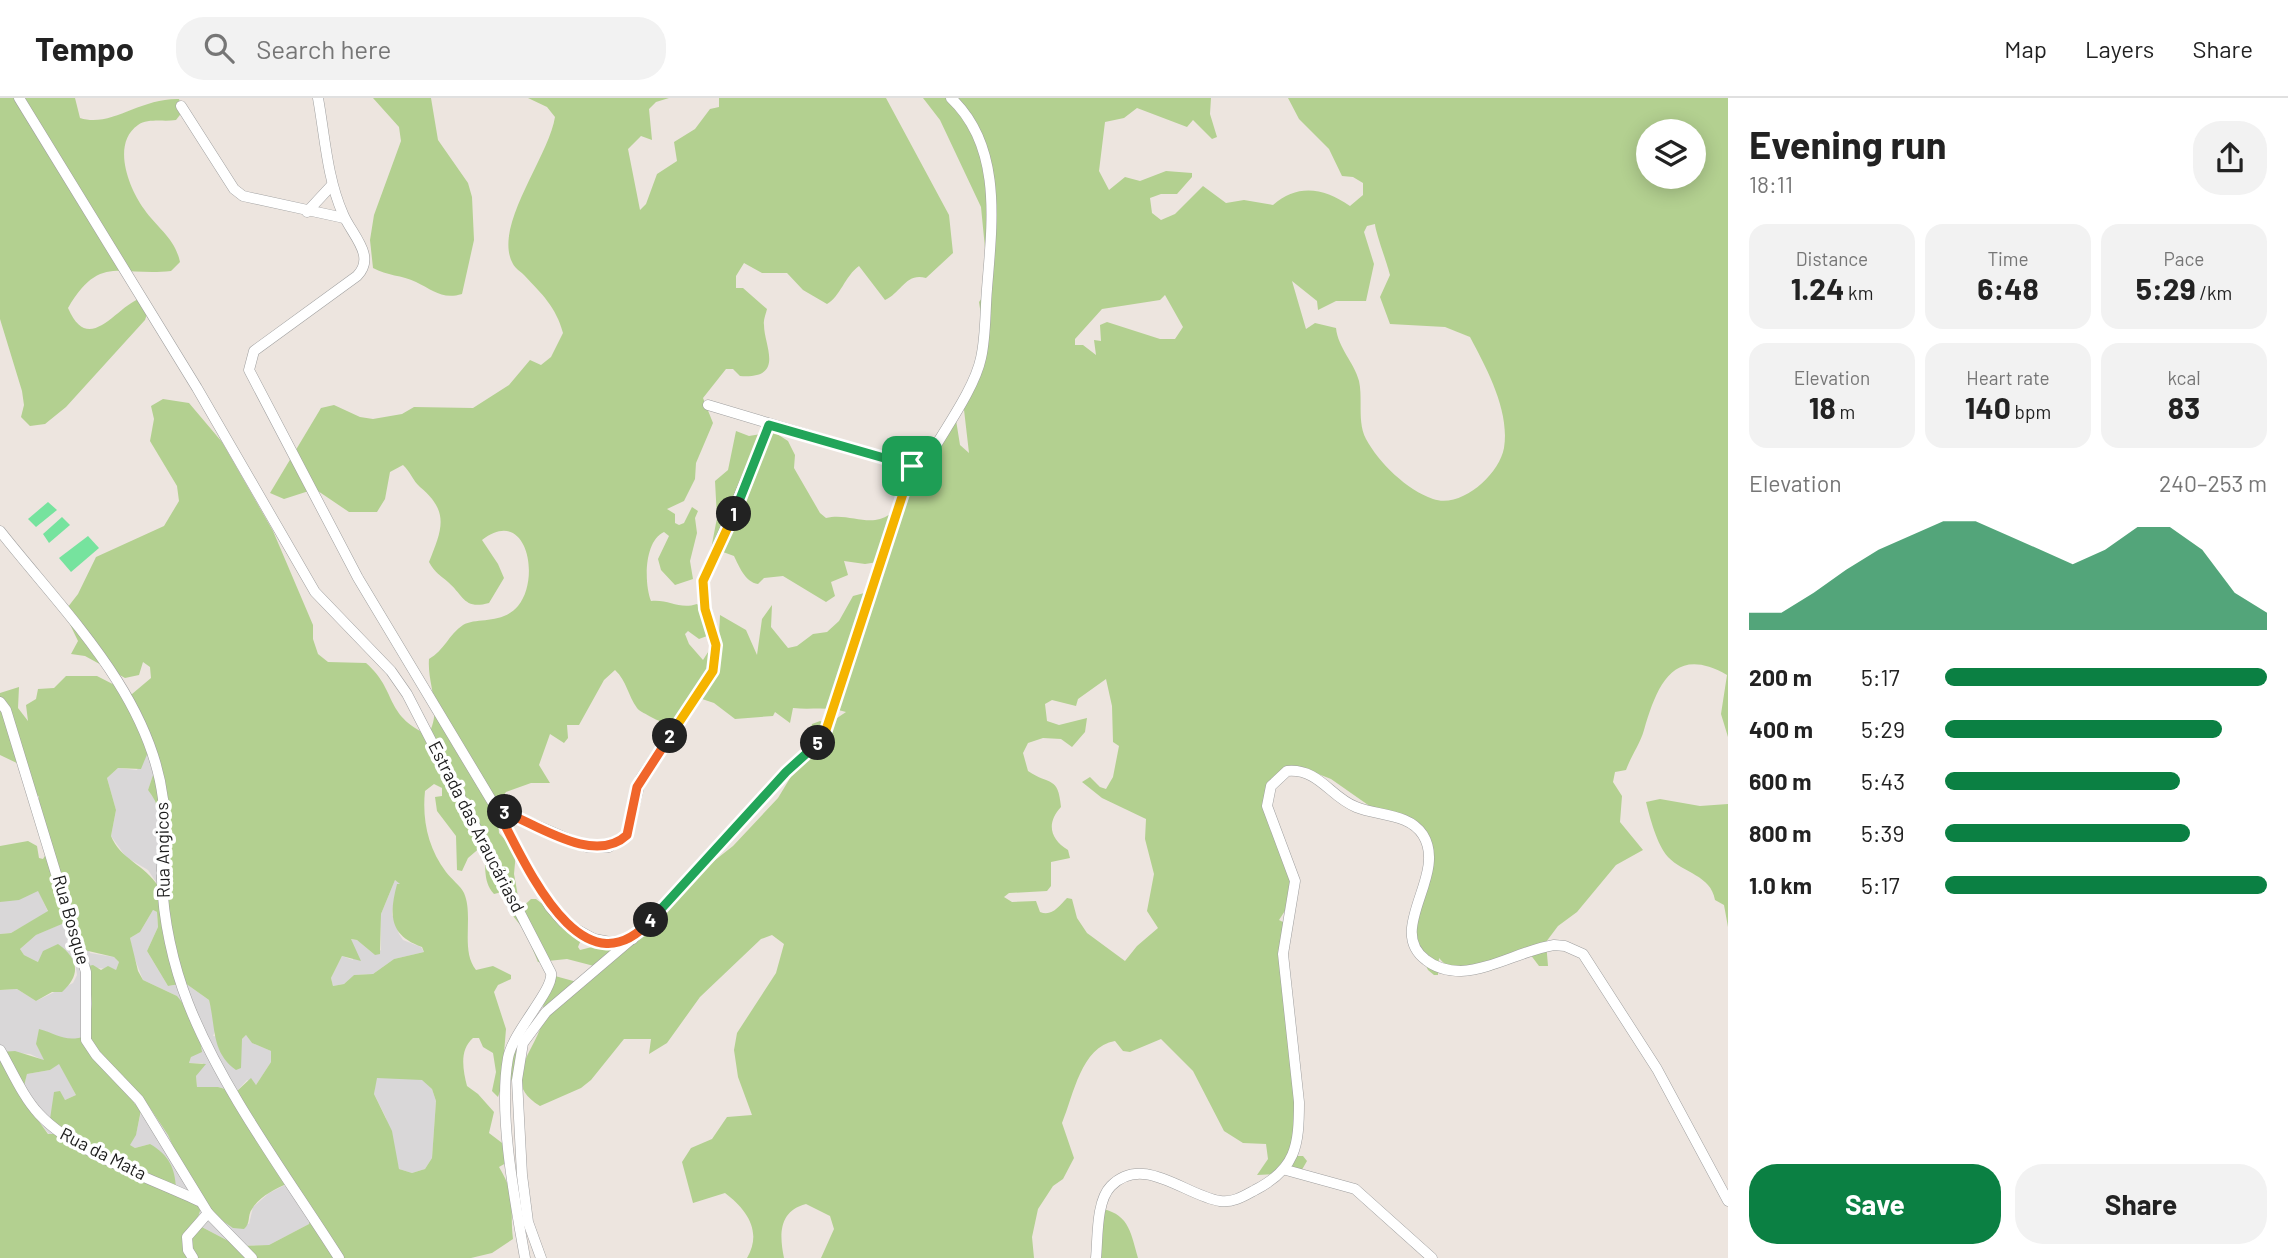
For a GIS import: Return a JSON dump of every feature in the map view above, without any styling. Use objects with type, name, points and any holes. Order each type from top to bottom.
[{"type":"street","name":"Estrada das Araucáriasd","points":[[19,98],[197,388],[315,592],[391,671],[407,694],[546,962],[552,977],[514,1038],[506,1075],[509,1158],[525,1258]]},
{"type":"street","points":[[318,98],[332,185],[344,218],[366,258],[357,276],[254,351],[249,370],[358,578],[496,808],[550,907],[563,922],[594,939],[610,942],[633,939]]},
{"type":"street","points":[[708,405],[912,466],[920,465],[932,452],[977,370],[983,348],[991,236],[990,180],[984,152],[971,119],[951,98]]},
{"type":"street","points":[[181,106],[234,189],[256,200],[344,218]]},
{"type":"street","points":[[307,212],[332,185]]},
{"type":"street","points":[[496,808],[587,847],[609,847],[627,835],[640,778],[713,671],[716,645],[705,609],[703,581],[769,425]]},
{"type":"street","points":[[541,1258],[528,1222],[517,1080],[523,1043],[545,1012],[633,939],[786,772],[822,739],[912,466]]},
{"type":"street","name":"Rua Angicos","points":[[0,531],[134,706],[152,744],[163,800],[162,879],[167,925],[187,1001],[203,1038],[235,1094],[340,1258]]},
{"type":"street","name":"Rua Bosque","points":[[0,702],[6,710],[32,787],[86,972],[86,1040],[96,1055],[139,1100],[208,1213],[252,1258]]},
{"type":"street","points":[[1096,1258],[1104,1197],[1118,1180],[1131,1175],[1158,1177],[1223,1202],[1241,1198],[1271,1182],[1286,1170],[1299,1126],[1299,1102],[1283,954],[1295,881],[1267,806],[1271,786],[1279,776],[1299,770],[1312,774],[1352,805],[1403,819],[1423,835],[1429,863],[1412,927],[1412,940],[1417,952],[1427,962],[1443,969],[1462,971],[1554,945],[1565,946],[1583,954],[1599,974],[1657,1069],[1728,1201]]},
{"type":"street","name":"Rua da Mata","points":[[0,1050],[37,1112],[54,1129],[77,1143],[201,1202]]},
{"type":"street","points":[[1286,1170],[1356,1189],[1432,1258]]},
{"type":"street","points":[[193,1258],[188,1250],[187,1237],[208,1213]]},
{"type":"shaded area","points":[[148,751],[155,769],[148,790],[155,799],[163,821],[160,888],[148,870],[126,857],[111,836],[116,810],[107,778],[118,768],[137,770]]},
{"type":"shaded area","points":[[395,880],[401,884],[397,885],[392,914],[399,934],[403,940],[421,947],[424,952],[394,959],[373,974],[354,975],[344,984],[333,986],[331,978],[342,956],[353,960],[350,939],[357,940],[375,955],[381,950],[381,914]]},
{"type":"shaded area","points":[[38,890],[48,912],[11,933],[0,934],[0,902]]},
{"type":"shaded area","points":[[153,910],[157,912],[158,927],[147,951],[168,986],[185,983],[209,1000],[216,1029],[213,1036],[242,1039],[246,1035],[252,1043],[271,1051],[271,1062],[256,1085],[247,1080],[236,1092],[218,1087],[197,1087],[196,1076],[203,1063],[189,1063],[191,1057],[177,996],[143,980],[133,954],[130,938],[140,932]]},
{"type":"shaded area","points":[[70,920],[90,953],[114,957],[119,962],[116,970],[88,967],[92,1004],[87,1036],[75,1040],[59,1039],[45,1031],[36,1044],[45,1061],[30,1054],[0,1052],[0,990],[17,989],[36,1001],[73,983],[77,975],[75,962],[38,962],[24,955],[20,949],[36,935]]},
{"type":"shaded area","points":[[59,1063],[76,1095],[65,1100],[62,1098],[54,1135],[49,1134],[35,1117],[23,1090],[27,1074],[50,1070]]},
{"type":"shaded area","points":[[376,1077],[422,1079],[432,1089],[436,1101],[432,1158],[425,1169],[412,1173],[399,1169],[386,1118],[374,1094]]},
{"type":"shaded area","points":[[138,1100],[148,1105],[168,1135],[186,1171],[191,1197],[176,1188],[150,1144],[135,1148],[129,1145],[136,1134],[141,1112],[133,1102]]},
{"type":"shaded area","points":[[289,1183],[310,1218],[309,1224],[269,1245],[238,1246],[196,1224],[200,1211],[205,1209],[249,1224],[253,1207],[269,1193]]},
{"type":"green space","points":[[0,98],[75,98],[80,118],[92,120],[165,100],[179,99],[183,111],[176,120],[151,121],[138,125],[125,143],[124,154],[128,178],[138,200],[170,240],[180,262],[171,271],[112,271],[90,280],[68,308],[76,322],[85,328],[94,328],[141,298],[149,308],[145,320],[66,407],[45,424],[30,426],[21,417],[24,405],[22,391],[0,319]]},
{"type":"green space","points":[[373,98],[431,98],[438,140],[468,183],[472,197],[474,240],[462,294],[455,296],[438,293],[411,280],[373,268],[370,240],[374,215],[401,141],[399,127]]},
{"type":"green space","points":[[528,98],[669,98],[656,102],[649,109],[652,140],[641,136],[628,149],[640,210],[646,204],[657,174],[677,161],[674,142],[695,129],[710,109],[719,107],[719,98],[886,98],[949,215],[953,253],[926,278],[908,280],[885,300],[859,266],[836,297],[827,304],[803,290],[787,273],[762,273],[744,263],[736,276],[736,288],[743,288],[767,309],[764,323],[769,351],[768,367],[754,376],[740,376],[733,369],[726,369],[703,398],[713,423],[696,463],[695,479],[684,501],[667,509],[675,514],[675,523],[679,525],[684,523],[692,507],[698,511],[695,518],[697,533],[690,561],[693,579],[675,585],[661,570],[658,559],[669,536],[664,532],[653,544],[647,563],[647,584],[651,601],[685,606],[697,604],[702,608],[707,636],[699,639],[688,631],[685,634],[689,644],[703,660],[719,635],[720,615],[746,630],[757,655],[762,619],[772,605],[771,627],[788,648],[797,646],[813,634],[827,632],[839,621],[853,596],[868,592],[878,562],[865,564],[844,561],[848,575],[831,582],[835,596],[826,602],[783,576],[764,578],[758,584],[753,583],[743,573],[734,556],[723,552],[721,543],[711,549],[717,518],[715,481],[728,470],[736,431],[749,436],[774,432],[788,441],[795,455],[794,468],[820,513],[826,518],[874,520],[892,513],[902,503],[932,443],[950,418],[956,420],[960,445],[969,453],[963,401],[984,335],[979,302],[989,289],[981,207],[940,120],[923,98],[1211,98],[1210,114],[1217,137],[1212,139],[1193,120],[1187,127],[1137,108],[1124,118],[1105,122],[1099,171],[1109,190],[1125,177],[1140,181],[1166,171],[1192,173],[1192,177],[1177,194],[1161,194],[1150,198],[1152,213],[1161,220],[1175,214],[1203,186],[1226,203],[1244,200],[1273,205],[1291,194],[1310,190],[1330,195],[1350,206],[1363,195],[1363,183],[1353,177],[1342,176],[1329,149],[1299,119],[1288,98],[1728,98],[1728,737],[1721,714],[1727,675],[1693,664],[1680,667],[1670,674],[1655,698],[1626,770],[1615,772],[1613,782],[1622,796],[1620,822],[1643,850],[1616,865],[1577,912],[1558,926],[1546,942],[1548,966],[1539,966],[1530,954],[1483,973],[1460,972],[1439,958],[1438,975],[1434,975],[1428,970],[1412,938],[1428,855],[1424,830],[1371,807],[1331,779],[1303,768],[1276,782],[1270,806],[1291,863],[1292,900],[1279,920],[1283,922],[1301,1083],[1296,1156],[1303,1156],[1307,1161],[1300,1173],[1257,1175],[1268,1159],[1266,1144],[1243,1143],[1224,1131],[1193,1071],[1161,1039],[1130,1052],[1123,1051],[1115,1041],[1094,1052],[1086,1062],[1075,1086],[1062,1123],[1074,1158],[1063,1179],[1053,1186],[1038,1209],[1032,1237],[1034,1258],[821,1258],[834,1229],[830,1216],[806,1204],[790,1212],[783,1225],[784,1258],[747,1258],[752,1248],[753,1230],[745,1213],[725,1193],[693,1203],[682,1162],[691,1148],[712,1139],[727,1117],[752,1115],[738,1077],[734,1050],[737,1033],[776,973],[784,944],[772,935],[761,939],[700,997],[667,1043],[649,1054],[651,1039],[624,1039],[591,1080],[581,1088],[540,1106],[529,1097],[521,1079],[522,1069],[541,1026],[546,994],[555,976],[577,982],[594,966],[567,959],[538,962],[525,931],[513,916],[531,899],[536,899],[583,935],[578,947],[580,950],[628,938],[648,929],[653,909],[733,846],[778,798],[801,760],[812,724],[820,721],[828,724],[846,712],[793,708],[790,723],[775,712],[773,716],[735,719],[714,703],[702,699],[680,720],[659,721],[638,709],[615,670],[604,680],[579,725],[567,725],[568,738],[564,743],[550,734],[539,765],[550,783],[531,783],[506,792],[497,804],[499,833],[516,852],[514,874],[519,902],[506,891],[494,894],[490,889],[482,846],[468,858],[462,871],[457,870],[456,836],[437,811],[435,797],[442,796],[442,788],[434,784],[425,791],[424,813],[431,843],[440,863],[462,890],[467,902],[471,962],[476,970],[493,966],[511,975],[511,979],[498,985],[494,992],[506,1029],[504,1053],[509,1053],[526,1035],[513,1083],[509,1075],[505,1076],[498,1097],[492,1091],[496,1072],[493,1053],[483,1047],[479,1038],[473,1038],[469,1043],[463,1060],[467,1086],[494,1112],[489,1133],[506,1146],[506,1163],[499,1167],[511,1195],[513,1239],[492,1253],[471,1258],[0,1258],[0,1052],[15,1051],[44,1060],[36,1044],[39,1029],[67,1038],[86,1036],[92,1004],[88,966],[93,965],[101,970],[108,966],[116,970],[119,962],[114,957],[84,950],[69,936],[69,921],[36,935],[20,949],[24,955],[38,962],[43,951],[58,944],[70,955],[74,961],[75,973],[62,992],[52,992],[36,1001],[17,989],[0,990],[0,934],[11,933],[48,911],[38,891],[19,900],[0,902],[0,846],[28,841],[37,846],[39,858],[43,859],[46,854],[39,817],[39,797],[25,778],[21,765],[0,755],[0,693],[19,687],[18,708],[28,721],[26,705],[36,699],[38,689],[54,688],[66,676],[97,676],[132,694],[151,678],[150,667],[143,662],[139,675],[125,678],[85,656],[71,654],[78,641],[64,612],[78,594],[96,557],[164,526],[179,501],[177,486],[150,441],[154,419],[151,406],[163,399],[189,403],[222,442],[273,531],[313,625],[313,639],[318,654],[328,662],[366,663],[383,683],[404,719],[428,735],[434,716],[429,659],[439,652],[463,625],[505,616],[518,606],[525,594],[529,564],[526,550],[519,538],[510,532],[497,532],[482,540],[504,578],[489,603],[474,605],[465,600],[429,562],[440,530],[439,513],[430,496],[403,465],[390,472],[385,499],[377,512],[349,512],[315,489],[284,499],[270,493],[321,408],[334,405],[360,417],[373,419],[402,414],[414,407],[473,408],[509,385],[530,360],[541,365],[551,357],[563,333],[560,324],[548,301],[514,265],[509,249],[515,212],[551,133],[555,117],[547,107]],"holes":[[[1375,224],[1390,275],[1380,297],[1390,324],[1445,327],[1470,337],[1496,391],[1504,420],[1504,448],[1501,458],[1487,479],[1455,499],[1444,501],[1423,495],[1386,466],[1363,432],[1359,381],[1336,328],[1315,323],[1306,329],[1292,281],[1317,301],[1318,310],[1336,301],[1366,301],[1374,264],[1364,232],[1367,226]],[[1165,295],[1183,327],[1175,339],[1160,339],[1107,322],[1100,325],[1101,341],[1094,340],[1096,355],[1083,345],[1075,345],[1075,339],[1102,309],[1160,300]],[[1106,679],[1112,706],[1113,742],[1119,746],[1113,777],[1106,789],[1090,777],[1082,782],[1102,798],[1146,819],[1145,839],[1154,874],[1147,911],[1158,928],[1137,946],[1125,961],[1087,933],[1077,918],[1072,899],[1067,898],[1055,910],[1044,913],[1040,912],[1036,901],[1012,902],[1004,897],[1009,893],[1047,891],[1051,886],[1051,862],[1070,858],[1068,850],[1057,841],[1052,830],[1053,819],[1061,807],[1058,790],[1052,783],[1028,771],[1023,753],[1028,743],[1043,738],[1061,739],[1072,747],[1085,732],[1087,718],[1059,725],[1047,721],[1045,704],[1052,700],[1076,706],[1078,699]],[[148,752],[155,769],[148,790],[155,801],[162,824],[159,887],[120,850],[111,836],[116,810],[107,778],[118,768],[141,769]],[[395,880],[400,884],[397,884],[394,895],[394,923],[403,936],[422,947],[424,952],[394,959],[373,974],[354,975],[344,984],[333,986],[331,978],[342,956],[361,961],[351,939],[357,940],[375,955],[380,954],[381,914]],[[153,910],[157,912],[158,927],[147,951],[168,986],[185,983],[209,1000],[218,1047],[228,1063],[236,1070],[241,1068],[242,1039],[246,1035],[252,1043],[271,1051],[271,1062],[256,1085],[251,1078],[236,1092],[218,1087],[197,1087],[196,1076],[206,1064],[189,1063],[191,1057],[202,1052],[197,1021],[177,996],[143,980],[138,971],[130,938],[140,932]],[[59,1064],[76,1095],[65,1100],[60,1091],[54,1092],[50,1119],[57,1132],[54,1134],[48,1134],[35,1116],[23,1090],[27,1074],[50,1070]],[[377,1078],[422,1080],[432,1089],[436,1101],[432,1158],[425,1169],[412,1173],[399,1169],[392,1131],[374,1094]],[[138,1100],[148,1105],[168,1135],[193,1191],[184,1196],[176,1188],[170,1163],[157,1148],[150,1144],[135,1148],[130,1145],[136,1135],[141,1110],[134,1103]],[[289,1183],[310,1218],[309,1224],[269,1245],[238,1246],[196,1224],[200,1211],[205,1209],[233,1228],[244,1229],[255,1204]]]},
{"type":"green space","points":[[48,502],[57,510],[36,527],[28,519]]},
{"type":"green space","points":[[62,517],[70,525],[49,543],[43,534]]},
{"type":"green space","points":[[88,536],[99,548],[71,572],[59,558]]},
{"type":"green space","points":[[1660,799],[1700,806],[1728,804],[1728,927],[1724,905],[1715,900],[1708,885],[1674,862],[1660,846],[1646,802]]},
{"type":"green space","points":[[1103,1209],[1124,1221],[1138,1258],[1094,1258]]},
{"type":"route","points":[[769,425],[912,466],[822,739],[786,772],[633,939],[610,942],[594,939],[578,933],[563,922],[550,907],[496,808],[587,847],[609,847],[627,835],[640,778],[702,691],[713,671],[717,657],[716,645],[705,609],[703,581],[725,535],[769,425]]}]
